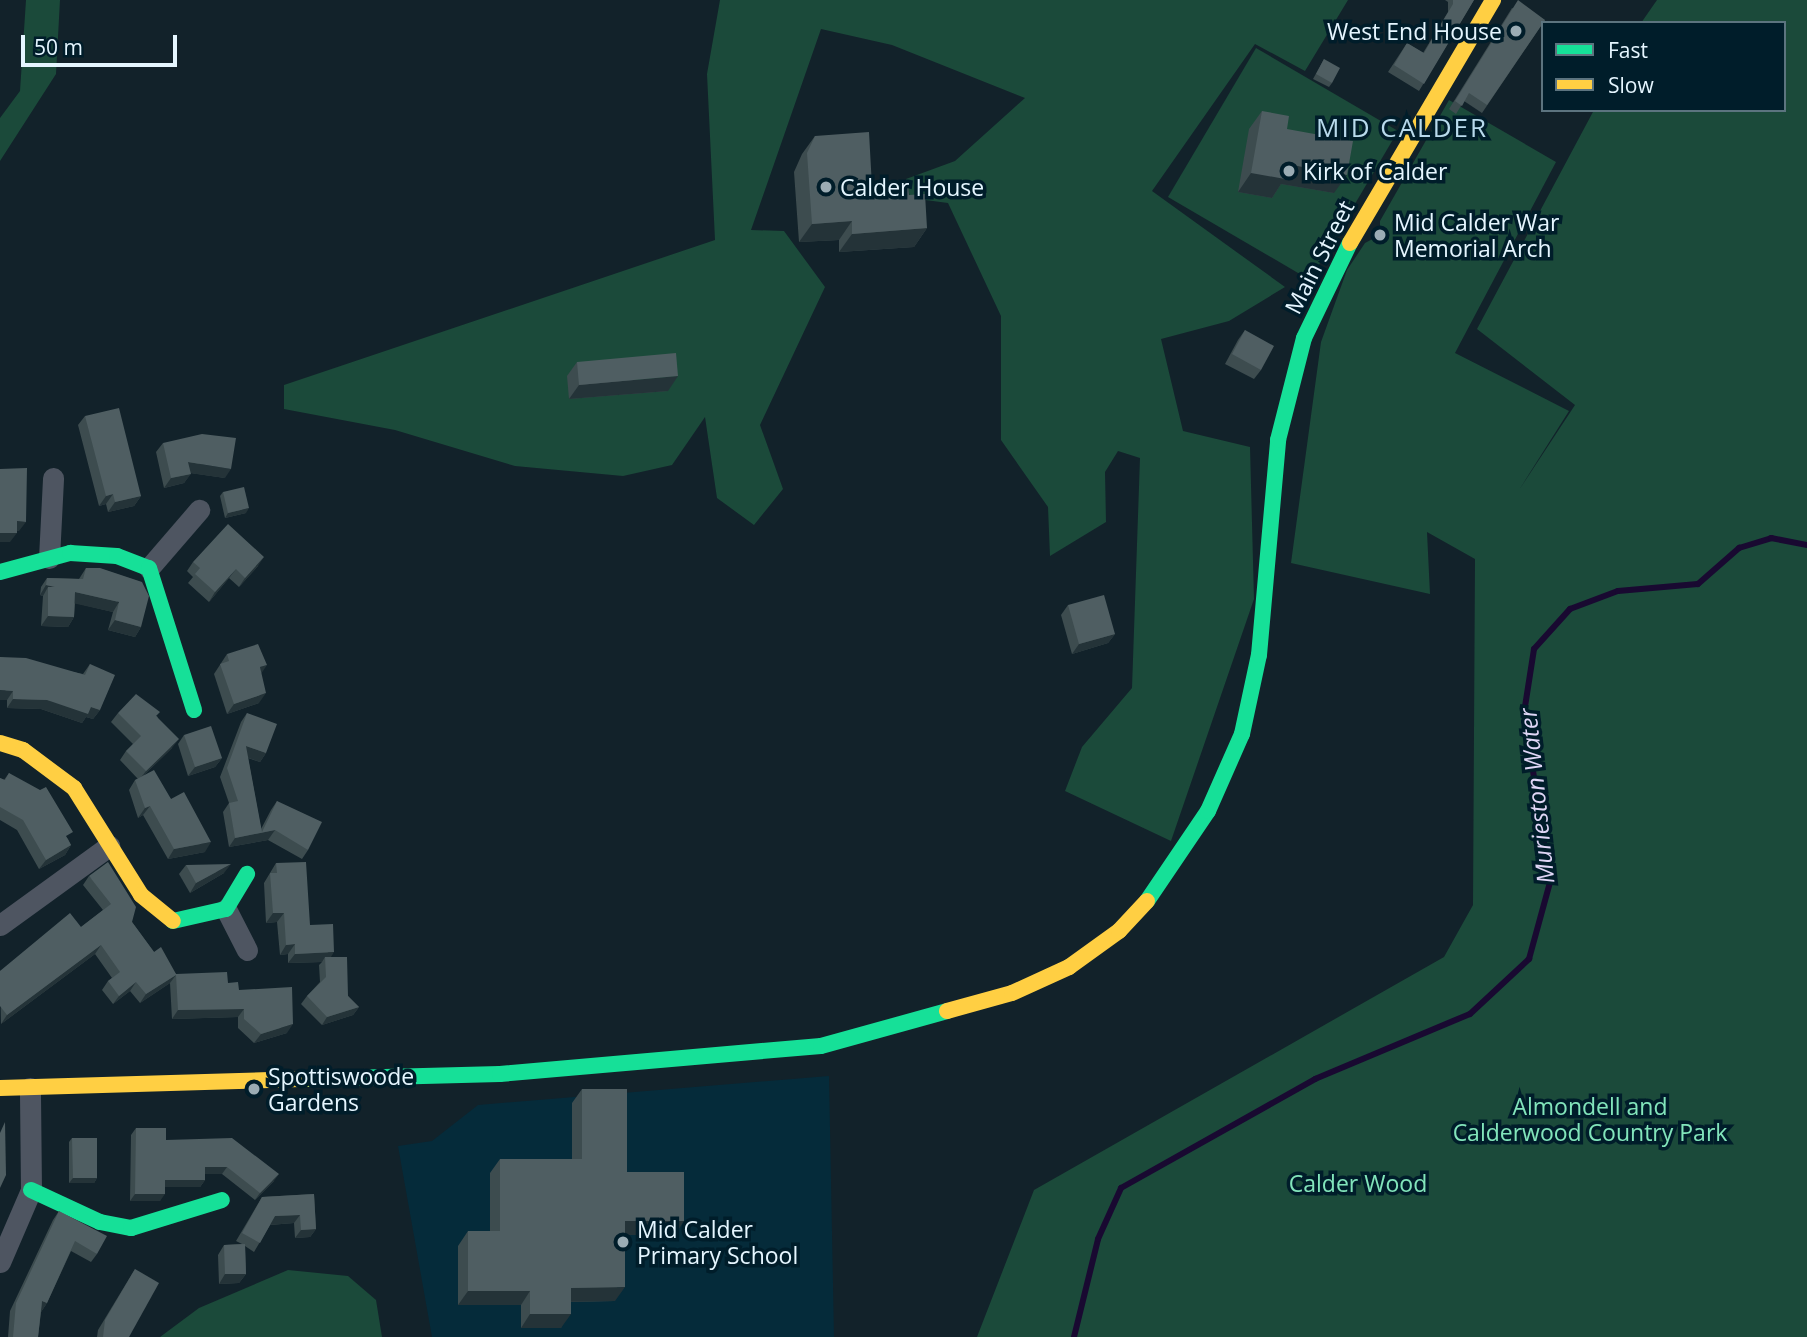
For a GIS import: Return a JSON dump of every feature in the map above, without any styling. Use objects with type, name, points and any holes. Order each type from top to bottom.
[{"type":"street","name":"Main Street","points":[[0,1088],[500,1074],[726,1058],[821,1046],[948,1015],[1069,967],[1119,930],[1163,884],[1208,811],[1242,734],[1259,655],[1278,440],[1304,338],[1325,286],[1493,0]]},
{"type":"street","points":[[48,558],[53,478]]},
{"type":"street","points":[[149,568],[199,510]]},
{"type":"street","points":[[0,572],[48,558],[117,556],[149,568]]},
{"type":"street","points":[[149,568],[176,678],[194,710]]},
{"type":"street","points":[[0,743],[23,750],[74,788],[141,895],[174,922],[226,909],[247,874]]},
{"type":"street","points":[[0,925],[109,846]]},
{"type":"street","points":[[226,909],[247,950]]},
{"type":"street","points":[[0,1262],[31,1190],[30,1088]]},
{"type":"street","points":[[31,1190],[100,1222],[131,1228],[222,1199]]},
{"type":"shaded area","name":"Mid Calder Primary School","points":[[829,1076],[834,1337],[432,1337],[398,1146],[432,1141],[478,1105]]},
{"type":"green space","points":[[26,0],[60,0],[56,74],[0,161],[0,118],[20,91]]},
{"type":"green space","points":[[720,0],[1348,0],[1305,71],[1255,44],[1152,191],[1285,287],[1229,321],[1161,339],[1183,431],[1250,447],[1254,599],[1171,841],[1065,791],[1082,747],[1132,688],[1140,458],[1118,451],[1105,472],[1106,522],[1050,556],[1048,507],[1001,440],[1001,316],[948,203],[910,198],[906,179],[955,161],[1025,98],[892,45],[821,29],[751,230],[784,231],[825,287],[760,425],[783,489],[754,525],[717,498],[705,417],[672,465],[623,476],[515,466],[395,430],[284,409],[284,385],[715,240],[707,74]]},
{"type":"green space","name":"Almondell and Calderwood Country Park","points":[[1657,0],[1807,0],[1807,1337],[977,1337],[1034,1190],[1444,957],[1473,905],[1475,559],[1427,532],[1430,594],[1291,563],[1321,342],[1347,270],[1365,243],[1380,235],[1380,221],[1449,100],[1556,162],[1455,353],[1569,411],[1519,490],[1575,405],[1477,329],[1593,112],[1786,112],[1786,21],[1642,21]]},
{"type":"green space","points":[[1256,48],[1398,131],[1310,280],[1168,197]]},
{"type":"green space","points":[[288,1270],[348,1276],[376,1300],[382,1337],[160,1337],[199,1308]]},
{"type":"building","points":[[1453,0],[1474,0],[1424,84],[1394,65],[1407,43],[1424,53]]},
{"type":"building","points":[[1518,0],[1545,20],[1541,21],[1541,26],[1487,105],[1469,93],[1462,106],[1455,101]]},
{"type":"building","points":[[1324,59],[1340,68],[1332,83],[1316,74]]},
{"type":"building","points":[[1262,111],[1289,116],[1287,129],[1353,141],[1347,175],[1287,164],[1285,179],[1251,173]]},
{"type":"building","points":[[869,132],[872,187],[908,184],[909,195],[925,194],[927,228],[852,234],[852,221],[812,224],[807,153],[815,136]]},
{"type":"building","points":[[1245,330],[1274,346],[1261,370],[1232,354]]},
{"type":"building","points":[[676,353],[678,376],[579,385],[577,362]]},
{"type":"building","points":[[119,408],[141,496],[115,502],[113,494],[106,496],[85,416]]},
{"type":"building","points":[[202,434],[236,438],[231,469],[188,462],[191,474],[171,478],[163,443]]},
{"type":"building","points":[[27,468],[26,522],[17,521],[17,533],[0,533],[0,469]]},
{"type":"building","points":[[244,487],[249,508],[228,513],[223,492]]},
{"type":"building","points":[[228,524],[264,557],[245,578],[236,569],[215,592],[195,574],[200,568],[193,562]]},
{"type":"building","points":[[86,568],[100,568],[142,582],[149,596],[141,627],[115,620],[119,602],[75,592],[74,617],[48,616],[48,587],[55,587],[46,585],[47,578],[83,579]]},
{"type":"building","points":[[1104,595],[1115,634],[1079,644],[1068,605]]},
{"type":"building","points":[[258,644],[267,665],[260,667],[266,693],[234,704],[220,664],[229,661],[227,654]]},
{"type":"building","points":[[0,657],[26,658],[85,675],[90,664],[115,675],[100,710],[91,707],[88,714],[47,700],[13,699],[13,691],[0,690]]},
{"type":"building","points":[[136,694],[160,712],[156,716],[179,739],[146,771],[126,751],[141,736],[118,713]]},
{"type":"building","points":[[247,713],[277,724],[266,753],[246,746],[262,832],[277,801],[322,822],[308,850],[275,830],[235,838],[229,803],[238,801],[227,768]]},
{"type":"building","points":[[211,726],[222,758],[195,767],[184,735]]},
{"type":"building","points":[[154,770],[171,799],[184,792],[211,842],[174,849],[150,806],[145,808],[135,780]]},
{"type":"building","points":[[9,773],[40,790],[46,787],[73,832],[66,836],[71,845],[46,860],[23,820],[0,807],[0,778],[5,780]]},
{"type":"building","points":[[108,862],[136,907],[132,922],[154,952],[161,947],[176,974],[227,972],[228,983],[238,982],[239,990],[292,987],[293,1024],[261,1034],[244,1019],[244,1009],[178,1010],[176,975],[146,994],[136,982],[119,996],[108,981],[120,972],[101,945],[7,1015],[0,1006],[0,971],[70,913],[81,927],[111,904],[89,876]]},
{"type":"building","points":[[306,862],[310,925],[333,924],[334,952],[295,954],[295,944],[286,945],[284,913],[273,913],[270,873],[277,873],[276,863]]},
{"type":"building","points":[[231,864],[196,883],[186,865]]},
{"type":"building","points":[[325,957],[347,957],[348,996],[359,1007],[327,1017],[307,996],[326,977]]},
{"type":"building","points":[[582,1089],[627,1089],[627,1172],[684,1172],[684,1221],[625,1221],[625,1287],[571,1288],[571,1314],[530,1314],[530,1291],[468,1291],[468,1231],[500,1231],[500,1159],[582,1159]]},
{"type":"building","points":[[5,1122],[6,1175],[0,1188],[0,1133]]},
{"type":"building","points":[[136,1128],[166,1128],[166,1140],[232,1138],[279,1174],[260,1193],[227,1167],[205,1167],[205,1180],[165,1180],[165,1194],[135,1194]]},
{"type":"building","points":[[72,1138],[97,1138],[97,1178],[73,1178]]},
{"type":"building","points":[[314,1194],[316,1229],[301,1230],[300,1215],[275,1216],[260,1243],[242,1233],[262,1197]]},
{"type":"building","points":[[59,1211],[107,1236],[97,1254],[75,1241],[47,1303],[42,1301],[38,1337],[13,1337],[16,1303]]},
{"type":"building","points":[[245,1244],[246,1274],[225,1274],[224,1245]]},
{"type":"building","points":[[135,1269],[159,1283],[129,1337],[103,1337],[105,1320]]},
{"type":"waterway","name":"Murieston Water","points":[[1074,1337],[1098,1239],[1121,1188],[1315,1079],[1470,1014],[1529,959],[1550,882],[1524,713],[1534,649],[1570,609],[1618,591],[1698,584],[1739,548],[1771,538],[1807,545]]},
{"type":"traffic: fast","points":[[1147,901],[1208,811],[1242,734],[1259,655],[1278,440],[1304,338],[1350,243]]},
{"type":"traffic: fast","points":[[0,572],[70,553],[117,556],[149,568],[194,710]]},
{"type":"traffic: fast","points":[[173,921],[226,909],[247,874]]},
{"type":"traffic: fast","points":[[308,1079],[500,1074],[821,1046],[947,1011]]},
{"type":"traffic: fast","points":[[31,1190],[100,1222],[131,1228],[222,1200]]},
{"type":"traffic: slow","points":[[1350,243],[1493,0]]},
{"type":"traffic: slow","points":[[0,743],[23,750],[74,788],[141,895],[173,921]]},
{"type":"traffic: slow","points":[[947,1011],[1012,993],[1069,967],[1119,931],[1147,901]]},
{"type":"traffic: slow","points":[[0,1088],[308,1079]]},
{"type":"place","name":"West End House","points":[[1516,31]]},
{"type":"place","name":"Kirk of Calder","points":[[1289,171]]},
{"type":"place","name":"Calder House","points":[[826,187]]},
{"type":"place","name":"Mid Calder War Memorial Arch","points":[[1380,235]]},
{"type":"place","name":"Spottiswoode Gardens","points":[[254,1089]]},
{"type":"place","name":"Mid Calder Primary School","points":[[623,1242]]},
{"type":"district","name":"MID CALDER","points":[[1402,128]]},
{"type":"park label","name":"Calder Wood","points":[[1358,1183]]}]
